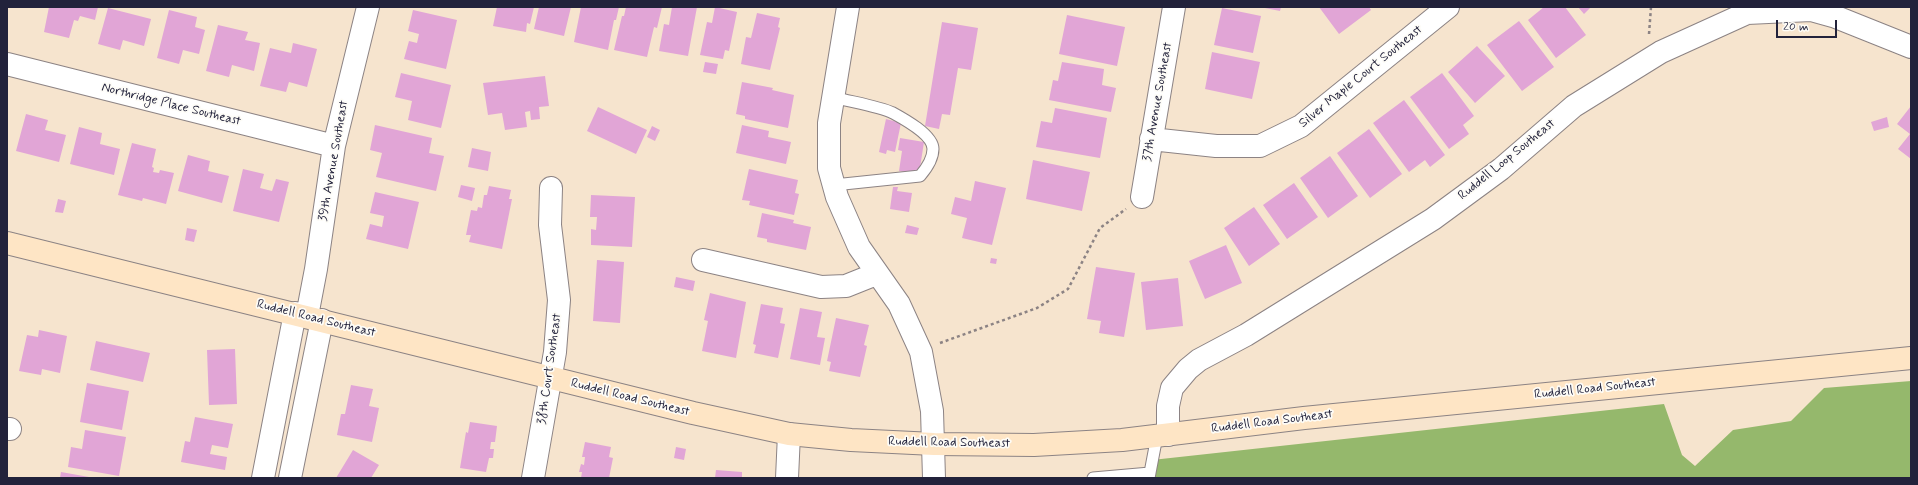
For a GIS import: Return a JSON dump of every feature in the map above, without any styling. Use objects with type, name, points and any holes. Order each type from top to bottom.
[{"type":"main road","name":"Ruddell Road Southeast","points":[[7,243],[693,413],[789,434],[851,440],[934,444],[1034,445],[1122,440],[1304,418],[1911,358]]},
{"type":"street","name":"39th Avenue Southeast","points":[[290,478],[308,317],[334,146],[368,7]]},
{"type":"street","points":[[848,7],[829,123],[829,168],[834,185],[859,247],[876,274],[899,304],[921,352],[932,411],[934,478]]},
{"type":"street","name":"37th Avenue Southeast","points":[[1142,197],[1174,7]]},
{"type":"street","name":"Silver Maple Court Southeast","points":[[1151,139],[1216,146],[1260,146],[1300,126],[1448,7]]},
{"type":"street","name":"Ruddell Loop Southeast","points":[[1162,435],[1172,388],[1188,369],[1199,360],[1246,334],[1433,219],[1501,169],[1574,106],[1661,52],[1747,13],[1810,9],[1836,17],[1911,47]]},
{"type":"street","name":"Northridge Place Southeast","points":[[7,64],[334,146]]},
{"type":"street","name":"38th Court Southeast","points":[[533,478],[555,352],[559,300],[550,225],[550,188]]},
{"type":"street","points":[[703,260],[821,288],[846,286],[876,274]]},
{"type":"street","name":"39th Avenue Southeast","points":[[263,478],[308,317]]},
{"type":"street","points":[[787,478],[789,434]]},
{"type":"lane","points":[[834,97],[892,112],[922,132],[930,140],[933,149],[928,167],[920,176],[834,185]]},
{"type":"lane","points":[[1093,478],[1150,475],[1162,435]]},
{"type":"path","points":[[921,352],[943,342],[1037,308],[1068,289],[1100,228],[1142,197]]},
{"type":"green space","points":[[1911,381],[1911,478],[1149,478],[1152,460],[1664,404],[1682,455],[1695,466],[1733,430],[1791,421],[1824,388]]},
{"type":"building","points":[[49,7],[98,7],[95,20],[80,16],[78,21],[74,20],[69,38],[44,32]]},
{"type":"building","points":[[497,7],[534,7],[530,24],[527,23],[526,32],[493,26]]},
{"type":"building","points":[[539,7],[571,7],[564,36],[534,29]]},
{"type":"building","points":[[581,7],[619,7],[616,20],[614,20],[608,50],[574,42]]},
{"type":"building","points":[[626,7],[662,7],[657,28],[654,27],[647,57],[614,50],[622,16],[624,16]]},
{"type":"building","points":[[672,7],[697,7],[688,56],[659,51],[664,24],[669,25]]},
{"type":"building","points":[[715,7],[737,12],[729,51],[725,50],[723,59],[700,55],[707,22],[712,23]]},
{"type":"building","points":[[1260,7],[1281,7],[1280,11]]},
{"type":"building","points":[[1319,7],[1369,7],[1371,10],[1339,34]]},
{"type":"building","points":[[1544,7],[1565,7],[1586,35],[1556,58],[1528,20]]},
{"type":"building","points":[[1578,7],[1591,7],[1584,14]]},
{"type":"building","points":[[108,8],[151,19],[144,46],[123,40],[120,50],[98,44]]},
{"type":"building","points":[[1222,8],[1261,16],[1253,53],[1214,45]]},
{"type":"building","points":[[169,10],[197,17],[195,27],[205,30],[199,54],[183,50],[179,64],[157,58]]},
{"type":"building","points":[[413,10],[457,20],[446,69],[404,59],[409,41],[417,43],[419,34],[408,31]]},
{"type":"building","points":[[757,13],[780,18],[778,27],[780,28],[770,70],[741,64],[746,37],[751,38]]},
{"type":"building","points":[[1067,15],[1125,27],[1117,66],[1059,54]]},
{"type":"building","points":[[1519,21],[1554,67],[1522,91],[1487,45]]},
{"type":"building","points":[[942,22],[978,28],[971,70],[958,68],[950,115],[942,114],[939,129],[925,126]]},
{"type":"building","points":[[218,25],[248,32],[245,40],[260,43],[254,71],[232,65],[229,77],[206,71]]},
{"type":"building","points":[[293,43],[317,49],[307,87],[289,82],[286,92],[260,86],[270,48],[291,53]]},
{"type":"building","points":[[1477,46],[1505,76],[1475,103],[1448,72]]},
{"type":"building","points":[[1212,52],[1260,62],[1252,99],[1205,89]]},
{"type":"building","points":[[705,62],[718,64],[716,74],[703,72]]},
{"type":"building","points":[[1062,62],[1104,69],[1102,85],[1116,88],[1111,112],[1049,100],[1053,80],[1058,81]]},
{"type":"building","points":[[401,73],[451,85],[441,128],[408,120],[412,101],[395,97]]},
{"type":"building","points":[[1442,73],[1474,116],[1463,125],[1469,134],[1449,149],[1410,97]]},
{"type":"building","points":[[545,76],[549,106],[539,107],[540,119],[531,120],[530,111],[525,112],[527,127],[505,130],[502,113],[488,115],[483,83]]},
{"type":"building","points":[[742,82],[773,88],[772,90],[794,95],[788,128],[745,119],[745,116],[736,114]]},
{"type":"building","points":[[1404,100],[1445,155],[1430,167],[1425,160],[1409,172],[1373,123]]},
{"type":"building","points":[[1911,106],[1911,159],[1898,149],[1910,134],[1897,124]]},
{"type":"building","points":[[598,107],[647,130],[636,154],[587,131]]},
{"type":"building","points":[[1055,108],[1107,118],[1100,158],[1036,147],[1041,121],[1052,123]]},
{"type":"building","points":[[26,114],[48,120],[45,130],[66,135],[59,162],[16,151]]},
{"type":"building","points":[[1887,117],[1889,127],[1874,131],[1871,122]]},
{"type":"building","points":[[886,119],[901,123],[895,152],[887,150],[886,154],[879,152]]},
{"type":"building","points":[[375,125],[432,138],[429,153],[444,156],[436,191],[376,177],[382,153],[370,150]]},
{"type":"building","points":[[742,125],[769,131],[768,137],[791,142],[786,164],[736,153]]},
{"type":"building","points":[[652,126],[660,130],[655,141],[647,137]]},
{"type":"building","points":[[79,127],[102,133],[100,144],[120,149],[114,175],[70,164]]},
{"type":"building","points":[[1369,129],[1402,174],[1370,198],[1337,153]]},
{"type":"building","points":[[900,138],[924,142],[919,174],[899,171],[902,151],[898,150]]},
{"type":"building","points":[[132,143],[156,149],[152,167],[154,168],[153,172],[159,173],[160,170],[174,173],[166,204],[143,198],[142,201],[118,195]]},
{"type":"building","points":[[472,148],[491,152],[488,171],[468,167]]},
{"type":"building","points":[[188,155],[210,161],[208,171],[229,176],[222,203],[178,191]]},
{"type":"building","points":[[1330,156],[1358,196],[1328,218],[1300,178]]},
{"type":"building","points":[[1033,160],[1090,172],[1082,211],[1026,199]]},
{"type":"building","points":[[243,169],[264,174],[260,188],[272,191],[276,179],[289,182],[279,222],[233,211]]},
{"type":"building","points":[[749,169],[798,180],[795,193],[799,194],[794,215],[749,205],[750,201],[742,200]]},
{"type":"building","points":[[975,181],[1006,188],[992,245],[962,238],[967,218],[951,214],[955,197],[971,201]]},
{"type":"building","points":[[1294,183],[1318,217],[1287,239],[1263,205]]},
{"type":"building","points":[[461,185],[475,188],[472,201],[458,197]]},
{"type":"building","points":[[489,186],[511,190],[509,199],[512,199],[502,249],[469,242],[471,235],[466,235],[471,210],[477,211],[478,207],[482,208],[484,195],[487,195]]},
{"type":"building","points":[[893,187],[898,187],[897,191],[912,193],[909,212],[890,209]]},
{"type":"building","points":[[375,192],[419,202],[408,249],[366,239],[370,224],[382,227],[384,216],[370,213]]},
{"type":"building","points":[[591,195],[635,197],[632,247],[591,245],[591,229],[596,230],[597,217],[590,217]]},
{"type":"building","points":[[58,199],[66,201],[63,213],[55,212]]},
{"type":"building","points":[[1254,207],[1280,244],[1249,266],[1224,228]]},
{"type":"building","points":[[762,213],[794,220],[793,223],[811,227],[806,250],[767,242],[767,239],[757,237]]},
{"type":"building","points":[[907,225],[919,228],[917,235],[905,233]]},
{"type":"building","points":[[187,228],[197,230],[194,242],[185,240]]},
{"type":"building","points":[[1226,245],[1242,283],[1205,299],[1189,261]]},
{"type":"building","points":[[991,258],[997,259],[996,264],[990,263]]},
{"type":"building","points":[[597,260],[624,262],[620,323],[593,321]]},
{"type":"building","points":[[1096,267],[1135,273],[1124,337],[1099,333],[1101,321],[1087,319]]},
{"type":"building","points":[[676,277],[695,281],[693,291],[674,287]]},
{"type":"building","points":[[1178,278],[1183,326],[1146,330],[1141,282]]},
{"type":"building","points":[[710,293],[746,302],[736,358],[702,351],[708,321],[704,320]]},
{"type":"building","points":[[761,304],[783,308],[780,323],[785,324],[778,358],[754,353],[756,345],[753,344]]},
{"type":"building","points":[[800,308],[822,312],[817,337],[825,338],[820,365],[790,359]]},
{"type":"building","points":[[836,318],[869,325],[864,345],[867,346],[860,377],[829,371],[831,362],[827,361]]},
{"type":"building","points":[[39,330],[67,336],[60,373],[42,369],[41,375],[19,371],[27,335],[38,337]]},
{"type":"building","points":[[96,341],[150,353],[143,382],[90,370]]},
{"type":"building","points":[[235,349],[237,404],[209,405],[207,350]]},
{"type":"building","points":[[87,383],[129,391],[122,430],[80,422]]},
{"type":"building","points":[[351,385],[373,389],[369,406],[379,408],[372,442],[337,435],[341,414],[345,414]]},
{"type":"building","points":[[195,417],[233,424],[228,448],[212,445],[210,454],[227,457],[225,470],[181,462],[185,441],[190,442]]},
{"type":"building","points":[[470,422],[497,426],[495,442],[491,442],[490,449],[494,449],[493,458],[489,458],[486,472],[460,468],[466,432],[468,433]]},
{"type":"building","points":[[85,430],[126,437],[119,476],[68,467],[71,447],[82,449]]},
{"type":"building","points":[[585,442],[611,447],[609,457],[613,458],[609,478],[581,478],[582,472],[579,472],[581,464],[584,465],[585,457],[582,457]]},
{"type":"building","points":[[676,447],[686,449],[684,460],[674,458]]},
{"type":"building","points":[[353,450],[379,465],[371,478],[336,478]]},
{"type":"building","points":[[716,470],[742,472],[742,478],[715,478]]},
{"type":"building","points":[[61,472],[89,477],[89,478],[60,478]]}]
